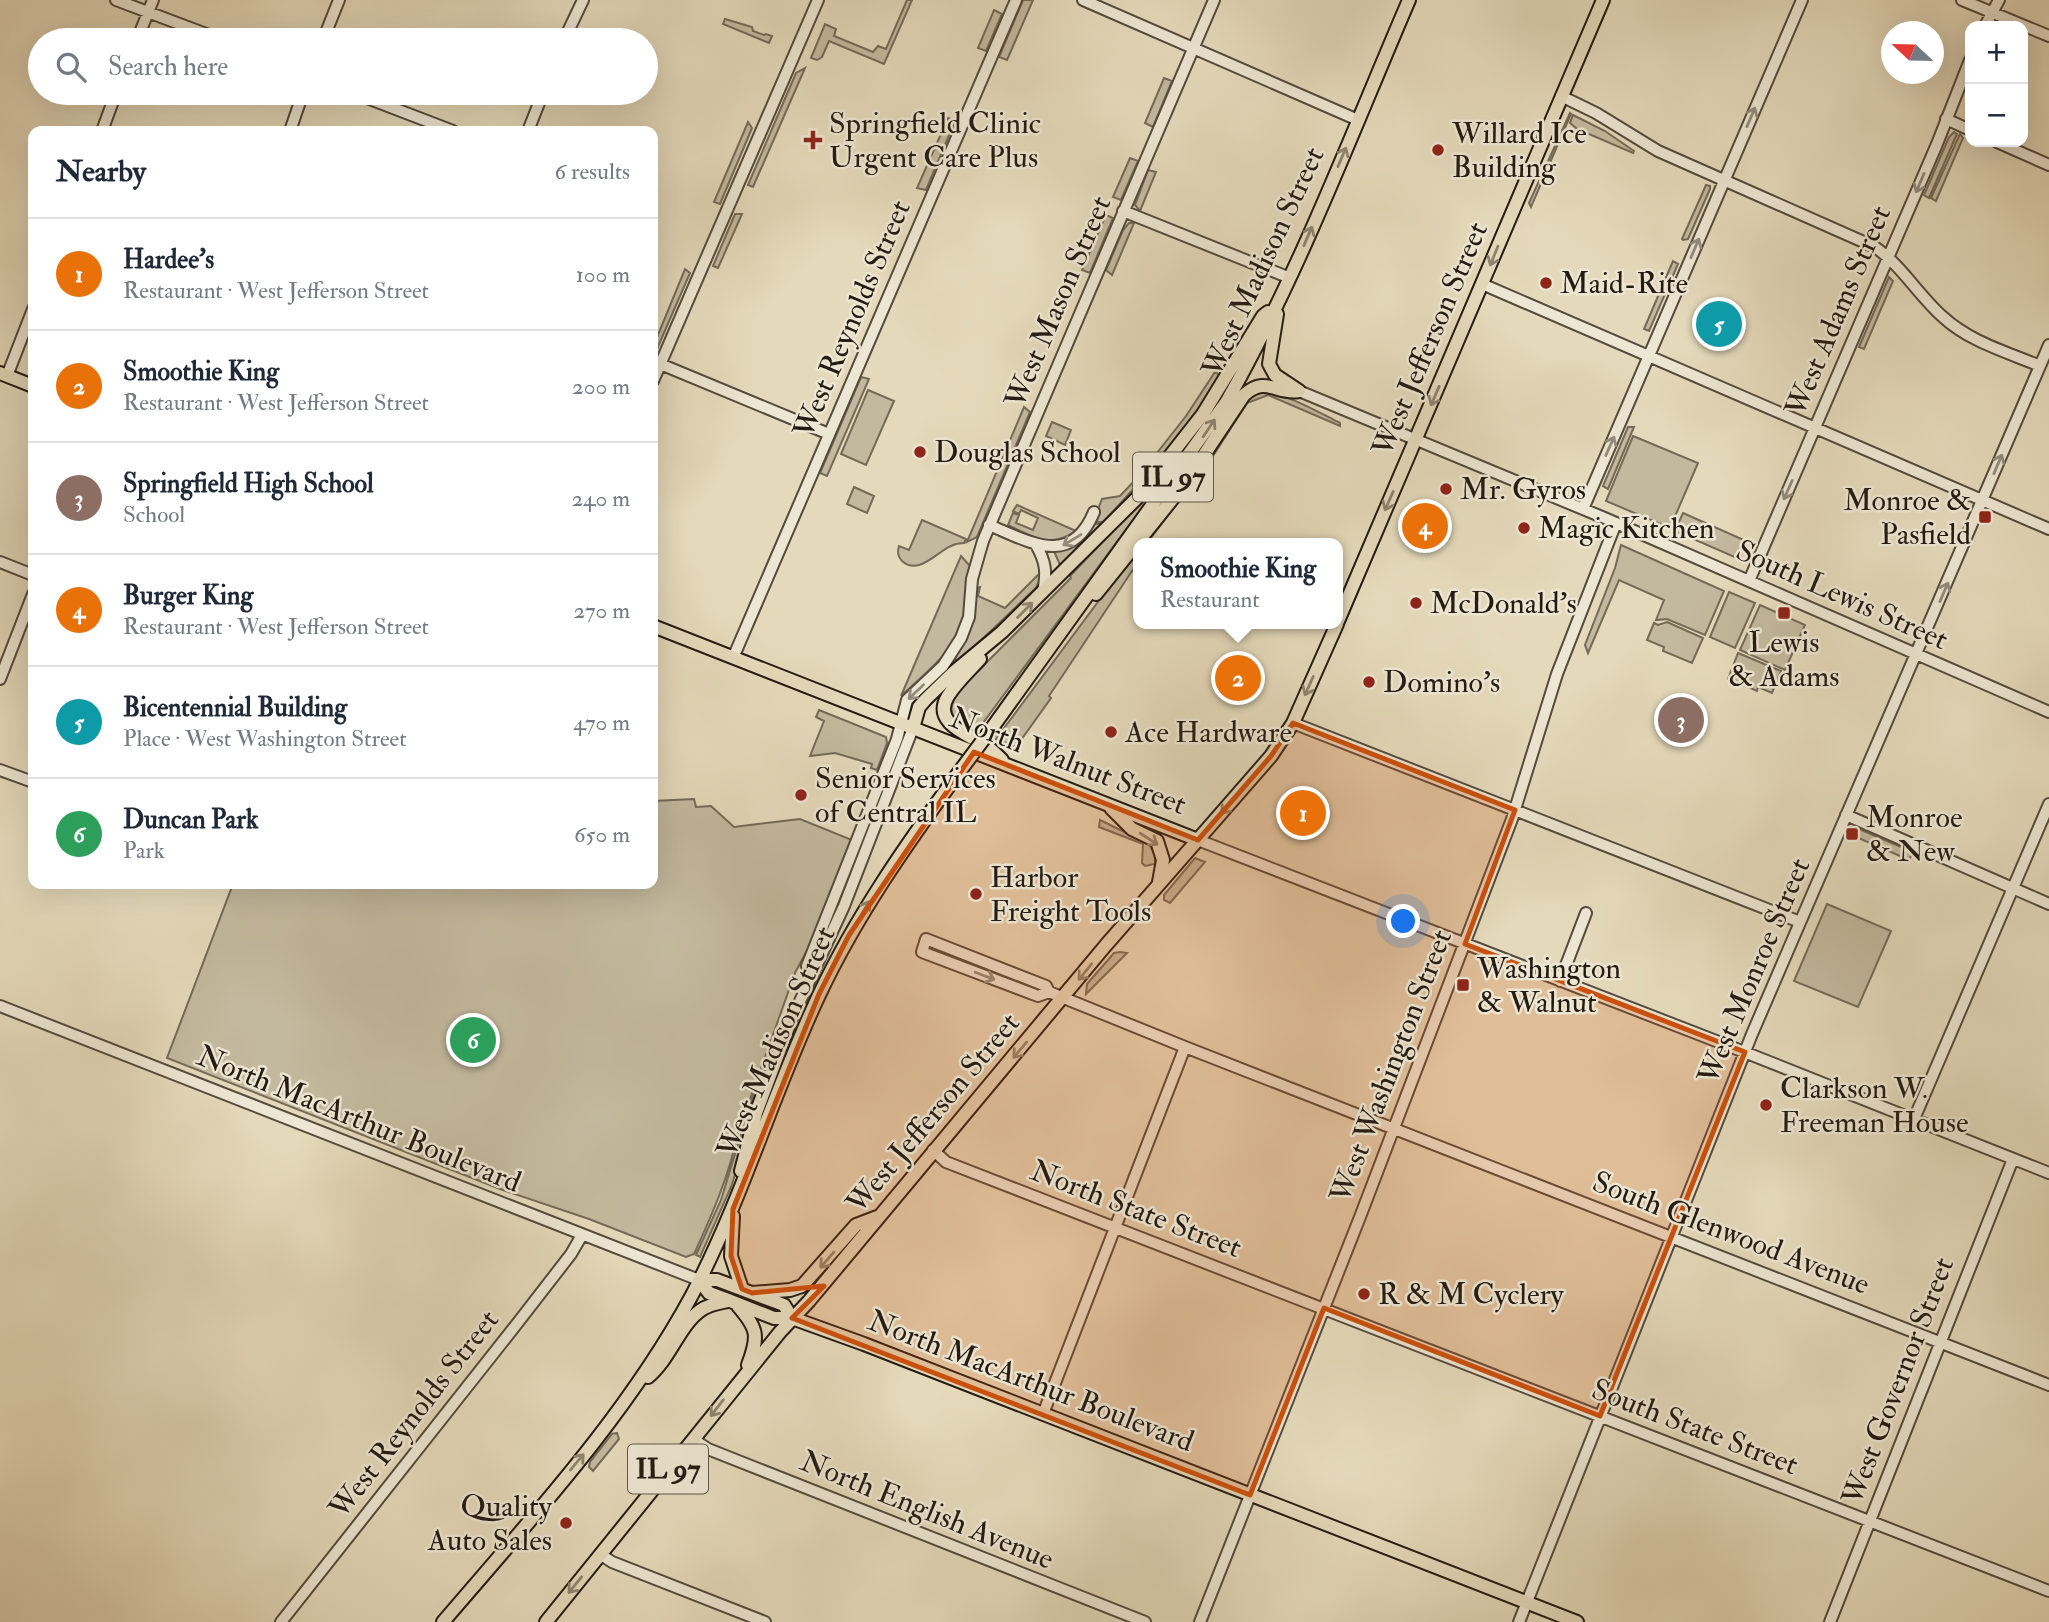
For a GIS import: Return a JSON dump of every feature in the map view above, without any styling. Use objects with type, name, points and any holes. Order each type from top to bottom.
[{"type":"main road","name":"West Madison Street","points":[[443,1622],[586,1452],[633,1390],[671,1331],[733,1209],[819,994],[849,936],[900,853],[1227,401],[1279,303],[1409,0]]},
{"type":"main road","name":"West Jefferson Street","points":[[1343,609],[1603,0]]},
{"type":"main road","points":[[1279,303],[1269,364],[1275,375],[1300,391]]},
{"type":"main road","points":[[908,726],[919,708],[955,671],[1002,632],[1043,592],[1112,524],[1161,470],[1203,415],[1263,316],[1279,303]]},
{"type":"main road","points":[[4,374],[28,384]]},
{"type":"main road","points":[[1141,538],[1186,482],[1244,395],[1253,388],[1264,385],[1287,393],[1300,391]]},
{"type":"main road","points":[[1054,642],[1133,548]]},
{"type":"main road","name":"North Walnut Street","points":[[658,628],[1198,840]]},
{"type":"main road","name":"West Jefferson Street","points":[[546,1622],[745,1374],[1271,756],[1293,723],[1334,629]]},
{"type":"main road","points":[[1002,632],[948,695],[944,711],[950,724],[988,747],[1007,765]]},
{"type":"main road","points":[[1107,804],[1132,829],[1157,841],[1163,860],[1158,886]]},
{"type":"main road","points":[[789,1025],[756,1113],[733,1209],[731,1256],[747,1291],[790,1290],[802,1286],[856,1225],[877,1217]]},
{"type":"main road","name":"North MacArthur Boulevard","points":[[699,1280],[717,1280],[784,1305],[792,1318]]},
{"type":"main road","name":"North MacArthur Boulevard","points":[[699,1280],[709,1293],[732,1302],[774,1318],[792,1318],[1577,1622]]},
{"type":"main road","points":[[633,1390],[670,1354],[692,1317],[702,1308],[732,1302],[754,1325],[754,1347],[745,1374]]},
{"type":"street","points":[[116,0],[190,28]]},
{"type":"street","points":[[142,28],[153,0]]},
{"type":"street","points":[[328,28],[339,0]]},
{"type":"street","points":[[570,28],[583,0]]},
{"type":"street","points":[[658,360],[818,0]]},
{"type":"street","name":"West Reynolds Street","points":[[733,658],[1016,0]]},
{"type":"street","points":[[1083,0],[1358,120]]},
{"type":"street","name":"West Mason Street","points":[[789,1025],[844,906],[908,726],[907,700],[943,666],[961,638],[969,617],[972,579],[989,525],[1214,0]]},
{"type":"street","points":[[1583,509],[1802,0]]},
{"type":"street","points":[[1962,0],[2049,36]]},
{"type":"street","points":[[1988,21],[1999,0]]},
{"type":"street","name":"West Adams Street","points":[[1749,581],[1965,72]]},
{"type":"street","points":[[1561,96],[1596,113],[1658,151],[1878,248],[1933,307],[1962,331],[2040,366]]},
{"type":"street","points":[[104,126],[112,105]]},
{"type":"street","points":[[292,126],[299,105]]},
{"type":"street","points":[[385,105],[440,126]]},
{"type":"street","points":[[530,126],[538,105]]},
{"type":"street","points":[[1946,120],[1965,128]]},
{"type":"street","points":[[2008,147],[2049,165]]},
{"type":"street","points":[[1123,211],[1290,278]]},
{"type":"street","points":[[1482,284],[2049,529]]},
{"type":"street","points":[[4,374],[28,320]]},
{"type":"street","name":"West Monroe Street","points":[[1518,1622],[1745,1052],[2049,345]]},
{"type":"street","points":[[658,362],[829,434]]},
{"type":"street","name":"South Lewis Street","points":[[1300,391],[1616,523],[2049,712]]},
{"type":"street","points":[[989,525],[1037,545],[1058,547],[1076,539],[1094,512]]},
{"type":"street","name":"West Washington Street","points":[[1200,1622],[1465,944],[1515,810],[1557,674],[1616,523]]},
{"type":"street","points":[[1037,545],[1046,571],[1043,592]]},
{"type":"street","points":[[0,562],[28,573]]},
{"type":"street","points":[[0,679],[28,607]]},
{"type":"street","points":[[1293,723],[1800,922]]},
{"type":"street","name":"West Mason Street","points":[[807,967],[908,726]]},
{"type":"street","points":[[0,770],[28,780]]},
{"type":"street","points":[[1914,1119],[2049,804]]},
{"type":"street","points":[[1846,815],[2049,904]]},
{"type":"street","name":"North Walnut Street","points":[[1198,840],[2049,1173]]},
{"type":"street","points":[[1560,981],[1586,913]]},
{"type":"street","points":[[926,939],[1046,986],[1049,992],[1038,996],[922,952],[926,939]]},
{"type":"street","name":"South Glenwood Avenue","points":[[1049,992],[2049,1385]]},
{"type":"street","name":"North MacArthur Boulevard","points":[[0,1006],[699,1280]]},
{"type":"street","points":[[1043,1414],[1185,1047]]},
{"type":"street","name":"North State Street","points":[[933,1150],[946,1162],[1324,1308]]},
{"type":"street","name":"West Governor Street","points":[[1830,1622],[2013,1159]]},
{"type":"street","name":"West Reynolds Street","points":[[281,1622],[571,1254],[582,1235]]},
{"type":"street","name":"South State Street","points":[[1324,1308],[2049,1591]]},
{"type":"street","name":"North English Avenue","points":[[693,1439],[708,1449],[1145,1622]]},
{"type":"street","points":[[600,1553],[611,1562],[765,1622]]},
{"type":"highlighted area","points":[[1293,723],[1503,803],[1515,810],[1465,944],[1745,1052],[1600,1416],[1324,1308],[1250,1495],[792,1318],[824,1286],[752,1293],[742,1289],[731,1256],[733,1209],[819,994],[849,935],[974,752],[1198,840],[1271,756]]},
{"type":"shaded area","points":[[907,0],[912,0],[884,64],[829,41],[822,57],[817,60],[811,58],[825,24],[836,29],[834,36],[873,52],[878,46],[886,49]]},
{"type":"shaded area","points":[[1023,0],[1033,0],[1007,60],[999,57]]},
{"type":"shaded area","points":[[994,10],[1002,14],[986,51],[978,48]]},
{"type":"shaded area","points":[[725,19],[772,36],[769,43],[723,24]]},
{"type":"shaded area","points":[[805,68],[753,187],[748,185],[796,73]]},
{"type":"shaded area","points":[[1164,78],[1172,81],[1153,127],[1145,123]]},
{"type":"shaded area","points":[[1571,114],[1531,207],[1529,203]]},
{"type":"shaded area","points":[[1573,115],[1605,131],[1634,151],[1633,153],[1577,129],[1570,123]]},
{"type":"shaded area","points":[[948,118],[955,121],[926,190],[917,188]]},
{"type":"shaded area","points":[[748,122],[752,128],[720,204],[714,202]]},
{"type":"shaded area","points":[[1954,132],[1957,134],[1929,198],[1924,195],[1949,137]]},
{"type":"shaded area","points":[[1960,134],[1963,138],[1936,201],[1931,198]]},
{"type":"shaded area","points":[[1130,158],[1138,161],[1121,200],[1113,197]]},
{"type":"shaded area","points":[[1148,170],[1156,172],[1140,211],[1135,205]]},
{"type":"shaded area","points":[[1706,185],[1710,186],[1710,189],[1688,239],[1683,240],[1682,239]]},
{"type":"shaded area","points":[[735,214],[742,214],[718,268],[713,266]]},
{"type":"shaded area","points":[[1106,215],[1113,218],[1090,273],[1082,270]]},
{"type":"shaded area","points":[[1129,223],[1134,223],[1112,275],[1106,270],[1123,230]]},
{"type":"shaded area","points":[[1673,261],[1678,264],[1649,331],[1644,329]]},
{"type":"shaded area","points":[[685,269],[690,273],[658,347],[658,335]]},
{"type":"shaded area","points":[[1889,277],[1893,281],[1864,349],[1859,347]]},
{"type":"shaded area","points":[[1215,372],[1221,376],[1166,452],[1103,522],[1093,522],[1102,499],[1120,496],[1138,477],[1186,416]]},
{"type":"shaded area","points":[[861,377],[869,379],[827,476],[820,473]]},
{"type":"shaded area","points":[[868,390],[894,401],[866,465],[841,454]]},
{"type":"shaded area","points":[[1260,391],[1281,396],[1340,423],[1340,426],[1268,395],[1247,403],[1213,456],[1151,538],[1146,538],[1247,399]]},
{"type":"shaded area","points":[[1024,407],[1030,412],[977,537],[967,542]]},
{"type":"shaded area","points":[[1052,422],[1071,430],[1065,445],[1046,436]]},
{"type":"shaded area","points":[[1628,427],[1634,427],[1608,489],[1603,486]]},
{"type":"shaded area","points":[[1633,436],[1698,463],[1670,528],[1606,501]]},
{"type":"shaded area","points":[[1191,438],[1193,439],[977,731],[957,721],[952,706],[958,691],[1071,578],[1147,495]]},
{"type":"shaded area","points":[[854,487],[874,496],[867,513],[847,504]]},
{"type":"shaded area","points":[[1017,505],[1076,531],[1049,540],[1026,534],[1008,525],[1013,513],[1019,515],[1016,523],[1033,530],[1038,518],[1021,510],[1019,514],[1013,511]]},
{"type":"shaded area","points":[[1683,513],[1746,541],[1739,559],[1675,531]]},
{"type":"shaded area","points":[[922,520],[966,539],[964,543],[951,546],[925,563],[914,566],[906,564],[900,559],[899,546],[909,550]]},
{"type":"shaded area","points":[[1104,523],[1060,565],[1054,551],[1093,524]]},
{"type":"shaded area","points":[[1621,545],[1724,591],[1705,635],[1667,619],[1656,620],[1664,600],[1619,580],[1588,653],[1585,645],[1615,568]]},
{"type":"shaded area","points":[[1133,555],[1133,570],[1049,696],[1051,698],[1016,747],[996,739]]},
{"type":"shaded area","points":[[961,556],[970,566],[964,621],[953,643],[901,696]]},
{"type":"shaded area","points":[[1038,575],[1041,576],[1036,588],[958,662],[955,659],[968,634],[977,588],[980,587],[978,596],[1005,608]]},
{"type":"shaded area","points":[[1729,592],[1755,603],[1735,648],[1710,637]]},
{"type":"shaded area","points":[[1760,605],[1805,625],[1785,670],[1740,650]]},
{"type":"shaded area","points":[[1667,622],[1703,638],[1692,663],[1663,651],[1664,647],[1647,640],[1654,623],[1658,625]]},
{"type":"shaded area","points":[[1738,653],[1781,671],[1772,693],[1758,687],[1757,691],[1728,679]]},
{"type":"shaded area","points":[[819,710],[886,737],[887,743],[877,770],[871,768],[872,764],[835,753],[810,756],[824,721],[816,717]]},
{"type":"shaded area","points":[[694,799],[696,807],[711,806],[734,827],[800,819],[852,840],[813,939],[795,973],[738,1133],[725,1180],[694,1254],[686,1257],[589,1219],[500,1189],[167,1058],[231,889],[658,889],[658,801]]},
{"type":"shaded area","points":[[1100,820],[1149,844],[1155,855],[1155,864],[1145,866],[1142,863],[1143,844],[1099,827]]},
{"type":"shaded area","points":[[1859,829],[1913,852],[1909,860],[1856,837]]},
{"type":"shaded area","points":[[1195,858],[1205,862],[1170,903],[1164,900],[1164,895]]},
{"type":"shaded area","points":[[1827,904],[1891,931],[1858,1007],[1794,981]]},
{"type":"shaded area","points":[[1114,953],[1127,953],[1086,994],[1087,984]]},
{"type":"shaded area","points":[[782,1021],[784,1025],[731,1187],[700,1257],[696,1255],[721,1200],[753,1095]]},
{"type":"shaded area","points":[[617,1433],[619,1439],[593,1471],[589,1467],[590,1462],[612,1434]]},
{"type":"place","name":"Springfield Clinic Urgent Care Plus","points":[[813,140]]},
{"type":"place","name":"Willard Ice Building","points":[[1438,150]]},
{"type":"place","name":"Maid-Rite","points":[[1546,283]]},
{"type":"place","name":"Bicentennial Building","points":[[1719,324]]},
{"type":"place","name":"Douglas School","points":[[920,452]]},
{"type":"place","name":"Mr. Gyros","points":[[1446,489]]},
{"type":"place","name":"Monroe & Pasfield","points":[[1985,517]]},
{"type":"place","name":"Burger King","points":[[1425,526]]},
{"type":"place","name":"Magic Kitchen","points":[[1524,528]]},
{"type":"place","name":"McDonald's","points":[[1416,603]]},
{"type":"place","name":"Lewis & Adams","points":[[1784,613]]},
{"type":"place","name":"Smoothie King","points":[[1238,678]]},
{"type":"place","name":"Domino's","points":[[1369,682]]},
{"type":"place","name":"Springfield High School","points":[[1681,720]]},
{"type":"place","name":"Ace Hardware","points":[[1111,732]]},
{"type":"place","name":"Senior Services of Central IL","points":[[801,795]]},
{"type":"place","name":"Hardee's","points":[[1303,813]]},
{"type":"place","name":"Monroe & New","points":[[1852,834]]},
{"type":"place","name":"Harbor Freight Tools","points":[[976,894]]},
{"type":"place","name":"Washington & Walnut","points":[[1463,985]]},
{"type":"place","name":"Duncan Park","points":[[473,1040]]},
{"type":"place","name":"Clarkson W. Freeman House","points":[[1766,1105]]},
{"type":"place","name":"R & M Cyclery","points":[[1364,1294]]},
{"type":"place","name":"Quality Auto Sales","points":[[566,1523]]}]
